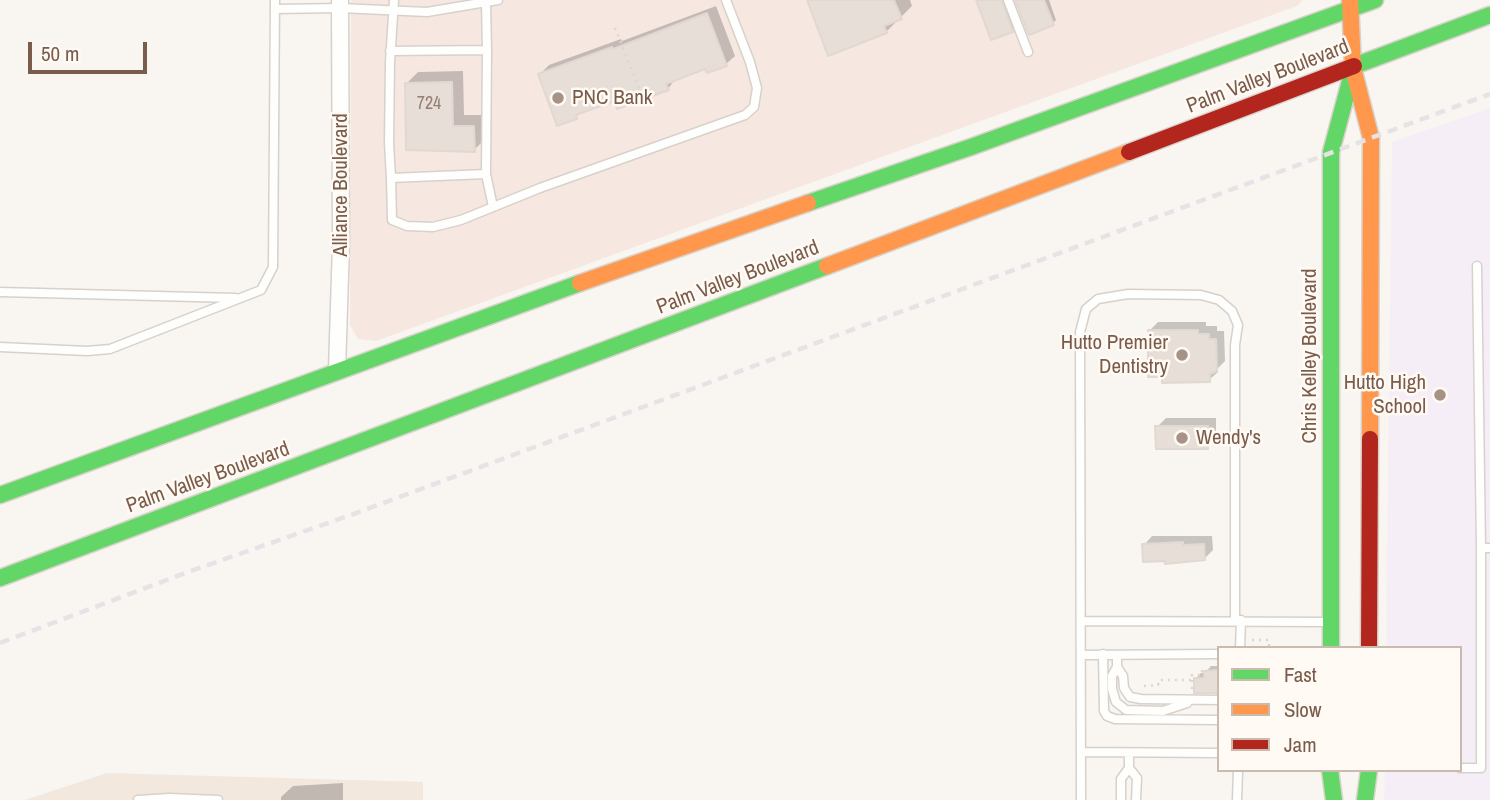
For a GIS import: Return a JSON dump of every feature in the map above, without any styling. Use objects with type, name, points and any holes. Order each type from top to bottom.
[{"type":"main road","name":"Palm Valley Boulevard","points":[[0,495],[655,255],[971,147],[1351,5],[1375,0]]},
{"type":"main road","name":"Chris Kelley Boulevard","points":[[1351,5],[1353,68],[1371,138],[1369,646]]},
{"type":"main road","name":"Palm Valley Boulevard","points":[[0,578],[1490,15]]},
{"type":"main road","name":"Chris Kelley Boulevard","points":[[1331,646],[1331,152],[1353,68]]},
{"type":"main road","points":[[1330,772],[1334,800]]},
{"type":"main road","points":[[1365,800],[1369,772]]},
{"type":"street","name":"Alliance Boulevard","points":[[337,370],[341,244],[340,4]]},
{"type":"lane","points":[[394,0],[390,51],[389,143],[392,220],[407,226],[433,227],[460,220],[745,115],[754,107],[757,99],[755,78],[726,0]]},
{"type":"lane","points":[[0,347],[87,351],[110,349],[261,290],[273,267],[275,5],[340,4],[427,12],[498,0]]},
{"type":"lane","points":[[1008,0],[1028,52]]},
{"type":"lane","points":[[486,2],[486,174],[493,207]]},
{"type":"lane","points":[[390,51],[487,50]]},
{"type":"lane","points":[[391,178],[486,174]]},
{"type":"lane","points":[[1462,768],[1481,768],[1486,509],[1478,267]]},
{"type":"lane","points":[[0,292],[240,298]]},
{"type":"lane","points":[[1081,800],[1080,332],[1086,309],[1098,299],[1128,294],[1201,295],[1219,300],[1232,311],[1238,325],[1235,371],[1240,646]]},
{"type":"lane","points":[[1081,621],[1331,622]]},
{"type":"lane","points":[[1103,654],[1104,710],[1107,716],[1115,719],[1217,720]]},
{"type":"lane","points":[[1117,654],[1117,667],[1112,676],[1111,689],[1116,702],[1126,710],[1163,711],[1194,700]]},
{"type":"lane","points":[[1081,655],[1217,654]]},
{"type":"lane","points":[[1117,667],[1123,676],[1124,688],[1130,696],[1141,699],[1217,700]]},
{"type":"lane","points":[[1081,752],[1217,753]]},
{"type":"lane","points":[[1121,800],[1121,779],[1129,768],[1129,753]]},
{"type":"lane","points":[[1129,768],[1137,778],[1136,800]]},
{"type":"lane","points":[[1237,800],[1238,772]]},
{"type":"lane","points":[[138,800],[218,800]]},
{"type":"path","points":[[615,29],[646,106]]},
{"type":"path","points":[[1252,640],[1269,640],[1269,646]]},
{"type":"path","points":[[1192,680],[1192,675],[1202,675],[1202,667],[1210,667]]},
{"type":"shaded area","points":[[351,0],[1303,0],[1297,6],[376,341],[358,339],[350,325]]},
{"type":"shaded area","name":"Hutto High School","points":[[1490,108],[1490,800],[1384,800],[1385,772],[1462,772],[1462,646],[1386,646],[1392,142]]},
{"type":"shaded area","points":[[107,773],[423,782],[423,800],[25,800]]},
{"type":"building","points":[[807,0],[894,0],[902,19],[884,26],[887,33],[828,56]]},
{"type":"building","points":[[976,0],[1002,0],[1013,32],[991,40]]},
{"type":"building","points":[[1015,0],[1044,0],[1054,25],[1029,35]]},
{"type":"building","points":[[707,13],[727,66],[707,73],[705,69],[666,84],[669,90],[617,109],[614,101],[576,115],[577,119],[557,126],[538,74]]},
{"type":"building","points":[[452,82],[453,126],[474,126],[475,152],[406,150],[405,83]]},
{"type":"building","name":"Hutto Premier Dentistry","points":[[1148,330],[1198,330],[1198,334],[1209,334],[1209,339],[1216,339],[1217,371],[1210,374],[1210,382],[1162,383],[1162,377],[1148,377]]},
{"type":"building","name":"Wendy's","points":[[1155,426],[1208,426],[1208,449],[1156,449]]},
{"type":"building","points":[[1183,542],[1183,545],[1204,544],[1205,560],[1165,564],[1165,561],[1143,562],[1142,544]]},
{"type":"building","points":[[1217,670],[1217,693],[1194,693],[1194,678],[1204,678],[1204,671]]},
{"type":"railway","points":[[0,643],[1490,94]]},
{"type":"traffic: fast","points":[[808,203],[971,147],[1375,0]]},
{"type":"traffic: fast","points":[[1354,66],[1490,15]]},
{"type":"traffic: fast","points":[[1331,646],[1331,152],[1353,70]]},
{"type":"traffic: fast","points":[[0,578],[827,266]]},
{"type":"traffic: fast","points":[[0,495],[580,283]]},
{"type":"traffic: fast","points":[[1330,772],[1334,800]]},
{"type":"traffic: fast","points":[[1365,800],[1369,772]]},
{"type":"traffic: slow","points":[[1350,0],[1353,68],[1371,138],[1370,439]]},
{"type":"traffic: slow","points":[[827,266],[1129,152]]},
{"type":"traffic: slow","points":[[580,283],[808,203]]},
{"type":"traffic: jam","points":[[1129,152],[1354,66]]},
{"type":"traffic: jam","points":[[1369,646],[1370,439]]},
{"type":"place","name":"PNC Bank","points":[[558,98]]},
{"type":"place","name":"Hutto Premier Dentistry","points":[[1182,355]]},
{"type":"place","name":"Hutto High School","points":[[1440,395]]},
{"type":"place","name":"Wendy's","points":[[1182,438]]}]
